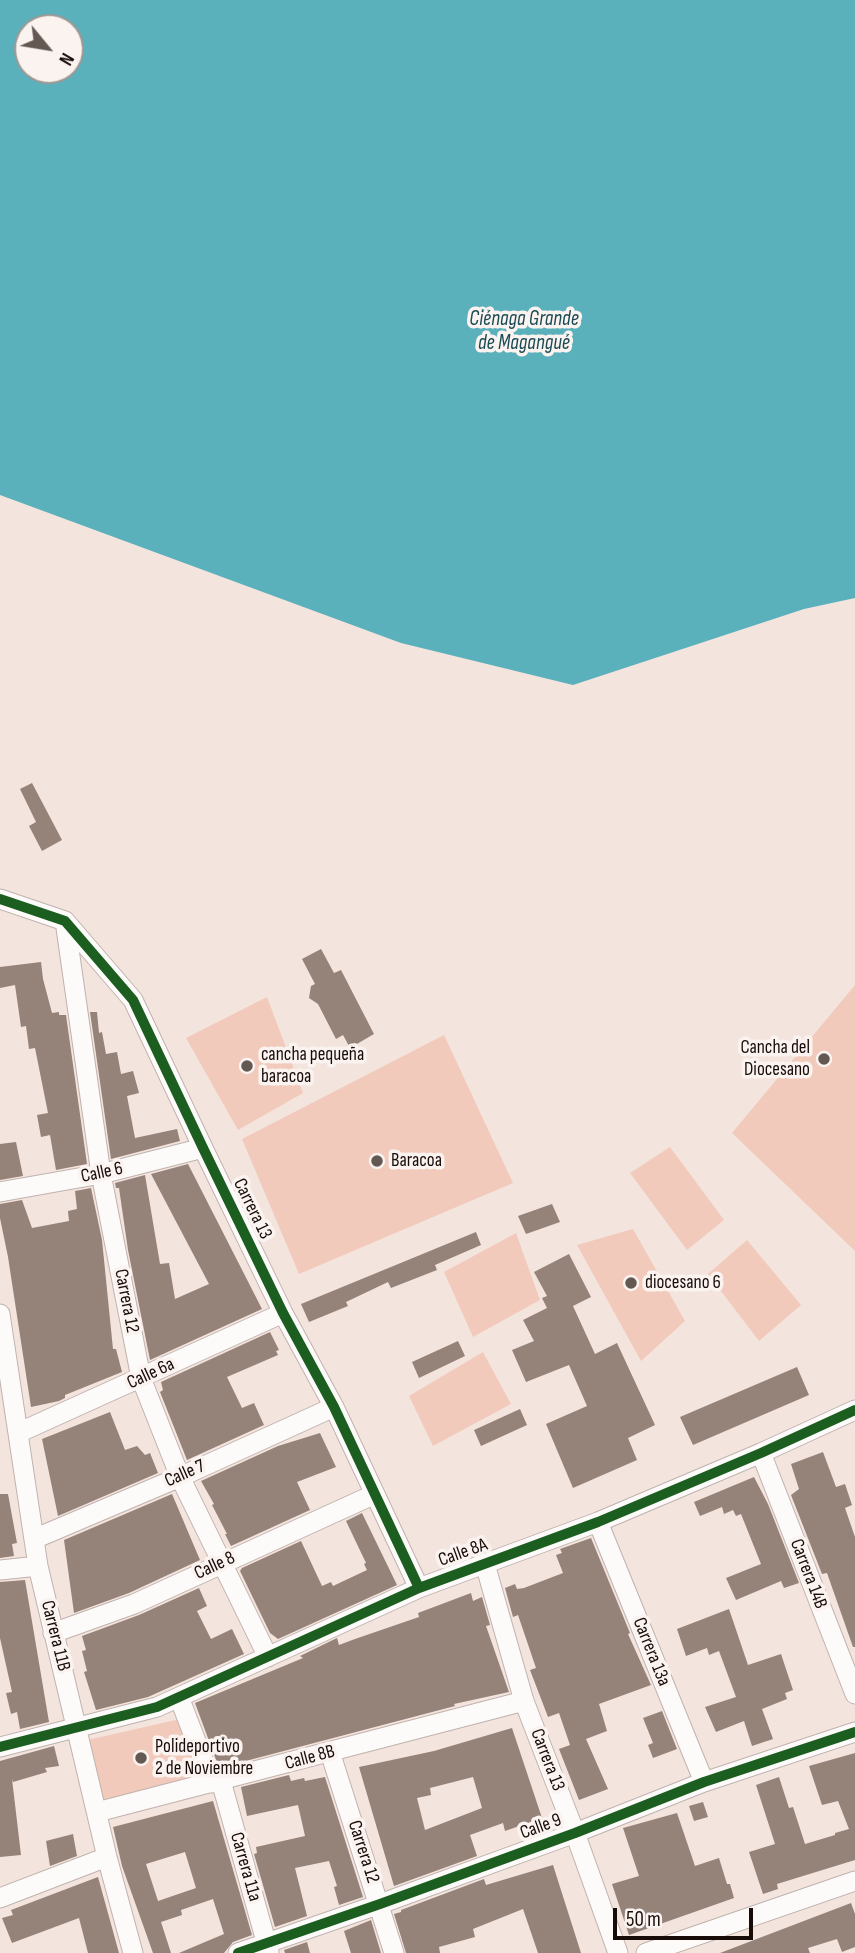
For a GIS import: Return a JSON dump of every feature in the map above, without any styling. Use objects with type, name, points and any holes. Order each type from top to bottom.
[{"type":"street","points":[[0,899],[65,921]]},
{"type":"street","name":"Carrera 13","points":[[65,921],[133,1000],[283,1313],[334,1406],[419,1588]]},
{"type":"street","name":"Carrera 12","points":[[65,921],[101,1174],[141,1378],[180,1477],[268,1657]]},
{"type":"street","name":"Calle 6","points":[[0,1192],[101,1174],[202,1148]]},
{"type":"street","name":"Calle 6a","points":[[18,1433],[283,1313]]},
{"type":"street","name":"Carrera 11B","points":[[0,1314],[6,1388],[18,1433],[38,1566],[107,1857],[133,1953]]},
{"type":"street","name":"Calle 7","points":[[34,1539],[180,1477],[334,1406]]},
{"type":"street","name":"Calle 8A","points":[[0,1747],[157,1707],[419,1588],[598,1522],[855,1410]]},
{"type":"street","name":"Carrera 14B","points":[[761,1453],[855,1695]]},
{"type":"street","name":"Calle 8","points":[[53,1633],[134,1604],[375,1494]]},
{"type":"street","name":"Carrera 13a","points":[[598,1522],[704,1782]]},
{"type":"street","name":"Carrera 13","points":[[485,1564],[524,1701],[618,1953]]},
{"type":"street","points":[[0,1570],[38,1566]]},
{"type":"street","name":"Carrera 11a","points":[[179,1697],[217,1782],[267,1947]]},
{"type":"street","name":"Calle 8B","points":[[97,1812],[524,1701]]},
{"type":"street","name":"Calle 9","points":[[238,1953],[267,1947],[575,1833],[704,1782],[855,1732]]},
{"type":"street","name":"Carrera 12","points":[[330,1752],[394,1953]]},
{"type":"street","points":[[0,1898],[107,1857]]},
{"type":"street","points":[[646,1953],[855,1881]]},
{"type":"shaded area","name":"Cancha del Diocesano","points":[[855,985],[855,1251],[732,1133]]},
{"type":"shaded area","name":"cancha pequeña baracoa","points":[[267,997],[303,1093],[238,1130],[186,1038]]},
{"type":"shaded area","name":"Baracoa","points":[[444,1035],[513,1183],[299,1274],[242,1139]]},
{"type":"shaded area","points":[[670,1147],[724,1220],[687,1250],[630,1173]]},
{"type":"shaded area","name":"diocesano 6","points":[[633,1229],[685,1321],[641,1361],[577,1245]]},
{"type":"shaded area","points":[[516,1233],[540,1300],[473,1337],[444,1272]]},
{"type":"shaded area","points":[[747,1240],[801,1305],[759,1341],[708,1274]]},
{"type":"shaded area","points":[[483,1352],[511,1404],[433,1446],[409,1396]]},
{"type":"shaded area","name":"Polideportivo 2 de Noviembre","points":[[180,1719],[200,1776],[99,1808],[83,1741]]},
{"type":"water","name":"Ciénaga Grande de Magangué","points":[[0,0],[855,0],[855,598],[804,609],[573,685],[401,643],[0,495]]},
{"type":"building","points":[[32,783],[62,840],[42,851],[29,826],[36,822],[20,789]]},
{"type":"building","points":[[321,949],[334,973],[341,970],[374,1034],[350,1048],[343,1035],[336,1039],[318,1004],[309,998],[311,986],[315,984],[302,959]]},
{"type":"building","points":[[41,962],[52,1013],[66,1015],[87,1164],[56,1170],[50,1135],[41,1137],[37,1115],[48,1113],[35,1048],[29,1049],[26,1026],[21,1027],[15,985],[0,988],[0,967]]},
{"type":"building","points":[[90,1012],[97,1012],[99,1033],[102,1032],[106,1054],[117,1052],[121,1074],[133,1071],[139,1093],[127,1096],[135,1138],[177,1129],[180,1141],[111,1159]]},
{"type":"building","points":[[16,1142],[23,1176],[0,1180],[0,1144]]},
{"type":"building","points":[[188,1164],[262,1309],[150,1360],[128,1250],[119,1188],[116,1188],[115,1183],[145,1175],[160,1264],[169,1263],[175,1299],[209,1284],[151,1174]]},
{"type":"building","points":[[91,1188],[102,1240],[113,1349],[116,1349],[122,1372],[65,1395],[65,1398],[59,1401],[31,1407],[0,1218],[0,1204],[22,1200],[32,1228],[69,1221],[68,1211],[77,1209],[75,1191]]},
{"type":"building","points":[[552,1204],[560,1222],[526,1234],[518,1216]]},
{"type":"building","points":[[476,1232],[481,1245],[435,1265],[437,1270],[391,1288],[388,1282],[346,1302],[348,1306],[309,1322],[301,1304]]},
{"type":"building","points":[[569,1254],[591,1297],[573,1306],[595,1354],[617,1343],[655,1425],[628,1438],[637,1460],[573,1488],[546,1424],[587,1406],[569,1365],[526,1382],[512,1350],[534,1341],[523,1320],[547,1308],[542,1298],[547,1296],[534,1272]]},
{"type":"building","points":[[270,1332],[279,1350],[276,1351],[278,1355],[227,1377],[242,1408],[254,1403],[264,1425],[187,1460],[160,1392],[163,1390],[161,1382]]},
{"type":"building","points":[[458,1341],[465,1356],[419,1378],[412,1362]]},
{"type":"building","points":[[797,1367],[809,1395],[693,1445],[680,1417]]},
{"type":"building","points":[[520,1409],[527,1425],[481,1446],[474,1430]]},
{"type":"building","points":[[110,1412],[125,1450],[137,1446],[145,1455],[150,1453],[158,1473],[58,1516],[42,1439]]},
{"type":"building","points":[[320,1433],[336,1467],[297,1482],[310,1510],[231,1546],[212,1505],[214,1504],[201,1481],[278,1446]]},
{"type":"building","points":[[823,1452],[836,1487],[845,1484],[852,1505],[845,1508],[855,1537],[855,1647],[827,1573],[822,1574],[791,1495],[799,1489],[791,1464]]},
{"type":"building","points":[[754,1477],[768,1504],[799,1583],[784,1588],[781,1581],[736,1600],[726,1578],[761,1564],[741,1514],[736,1516],[733,1510],[724,1514],[722,1507],[700,1516],[694,1502]]},
{"type":"building","points":[[0,1494],[8,1494],[17,1543],[12,1544],[14,1556],[0,1558]]},
{"type":"building","points":[[172,1494],[200,1560],[129,1593],[74,1613],[64,1540]]},
{"type":"building","points":[[362,1513],[397,1585],[278,1639],[270,1633],[240,1571],[242,1568],[301,1541],[322,1586],[331,1582],[333,1586],[367,1570],[346,1521]]},
{"type":"building","points":[[591,1538],[651,1685],[599,1704],[607,1731],[586,1739],[608,1789],[579,1800],[559,1749],[570,1745],[559,1713],[548,1717],[530,1670],[536,1668],[518,1615],[513,1617],[505,1588],[515,1584],[517,1589],[524,1588],[563,1573],[556,1555],[562,1553],[560,1549]]},
{"type":"building","points":[[25,1580],[49,1722],[20,1729],[17,1712],[11,1714],[6,1693],[12,1692],[0,1638],[0,1582]]},
{"type":"building","points":[[199,1588],[207,1606],[197,1611],[211,1639],[232,1629],[244,1654],[148,1697],[96,1710],[84,1672],[87,1671],[82,1651],[86,1650],[82,1636],[139,1615]]},
{"type":"building","points":[[471,1593],[473,1601],[482,1597],[490,1625],[486,1626],[509,1692],[454,1704],[455,1706],[219,1768],[195,1703],[303,1658],[300,1656],[337,1638],[339,1645],[419,1617],[418,1613]]},
{"type":"building","points":[[729,1609],[748,1665],[781,1654],[793,1690],[785,1693],[787,1699],[762,1709],[773,1739],[752,1746],[744,1721],[716,1732],[705,1707],[736,1697],[719,1651],[709,1655],[707,1648],[686,1656],[677,1629]]},
{"type":"building","points":[[662,1711],[677,1749],[653,1758],[648,1745],[653,1743],[643,1718]]},
{"type":"building","points":[[512,1728],[542,1818],[505,1831],[503,1823],[470,1835],[477,1856],[394,1886],[359,1767],[434,1751]],"holes":[[[473,1777],[482,1808],[425,1830],[417,1798],[431,1795],[430,1788]]]},
{"type":"building","points":[[54,1746],[59,1766],[45,1768],[47,1772],[13,1782],[12,1779],[21,1855],[0,1857],[0,1761]]},
{"type":"building","points":[[855,1753],[855,1860],[777,1884],[778,1889],[763,1894],[749,1852],[775,1844],[756,1785],[779,1777],[789,1808],[793,1807],[805,1844],[835,1835],[849,1829],[838,1801],[822,1805],[809,1766]]},
{"type":"building","points":[[289,1775],[291,1781],[325,1777],[363,1897],[339,1905],[334,1887],[337,1886],[329,1861],[295,1868],[307,1916],[275,1927],[254,1854],[257,1853],[256,1847],[305,1836],[298,1805],[247,1816],[241,1787]]},
{"type":"building","points":[[213,1801],[252,1935],[233,1942],[224,1953],[179,1953],[224,1934],[213,1899],[181,1910],[182,1915],[161,1922],[171,1953],[153,1953],[122,1866],[113,1827]],"holes":[[[185,1852],[196,1888],[158,1901],[146,1864]]]},
{"type":"building","points":[[703,1802],[708,1817],[694,1821],[689,1806]]},
{"type":"building","points":[[677,1813],[695,1866],[719,1858],[734,1898],[629,1935],[612,1884],[639,1876],[623,1828]]},
{"type":"building","points":[[73,1834],[77,1856],[50,1866],[46,1841]]},
{"type":"building","points":[[553,1865],[581,1953],[538,1953],[523,1909],[473,1929],[475,1937],[439,1947],[440,1953],[406,1953],[394,1914],[484,1879],[486,1885]]},
{"type":"building","points":[[98,1877],[119,1953],[88,1953],[79,1918],[12,1943],[2,1918],[13,1915],[11,1910]]},
{"type":"building","points":[[851,1903],[855,1914],[855,1947],[842,1952],[837,1939],[808,1948],[810,1953],[720,1953]]},
{"type":"building","points":[[371,1920],[381,1953],[351,1953],[344,1931]]},
{"type":"building","points":[[307,1942],[310,1953],[285,1953],[284,1950]]},
{"type":"cycle path","points":[[0,899],[65,921],[133,1000],[283,1313],[334,1407],[419,1588]]},
{"type":"cycle path","points":[[0,1747],[157,1707],[419,1588],[598,1522],[855,1410]]},
{"type":"cycle path","points":[[238,1953],[575,1833],[704,1782],[855,1732]]},
{"type":"place","name":"Cancha del Diocesano","points":[[824,1059]]},
{"type":"place","name":"cancha pequeña baracoa","points":[[247,1066]]},
{"type":"place","name":"Baracoa","points":[[377,1161]]},
{"type":"place","name":"diocesano 6","points":[[631,1283]]},
{"type":"place","name":"Polideportivo 2 de Noviembre","points":[[141,1758]]}]
